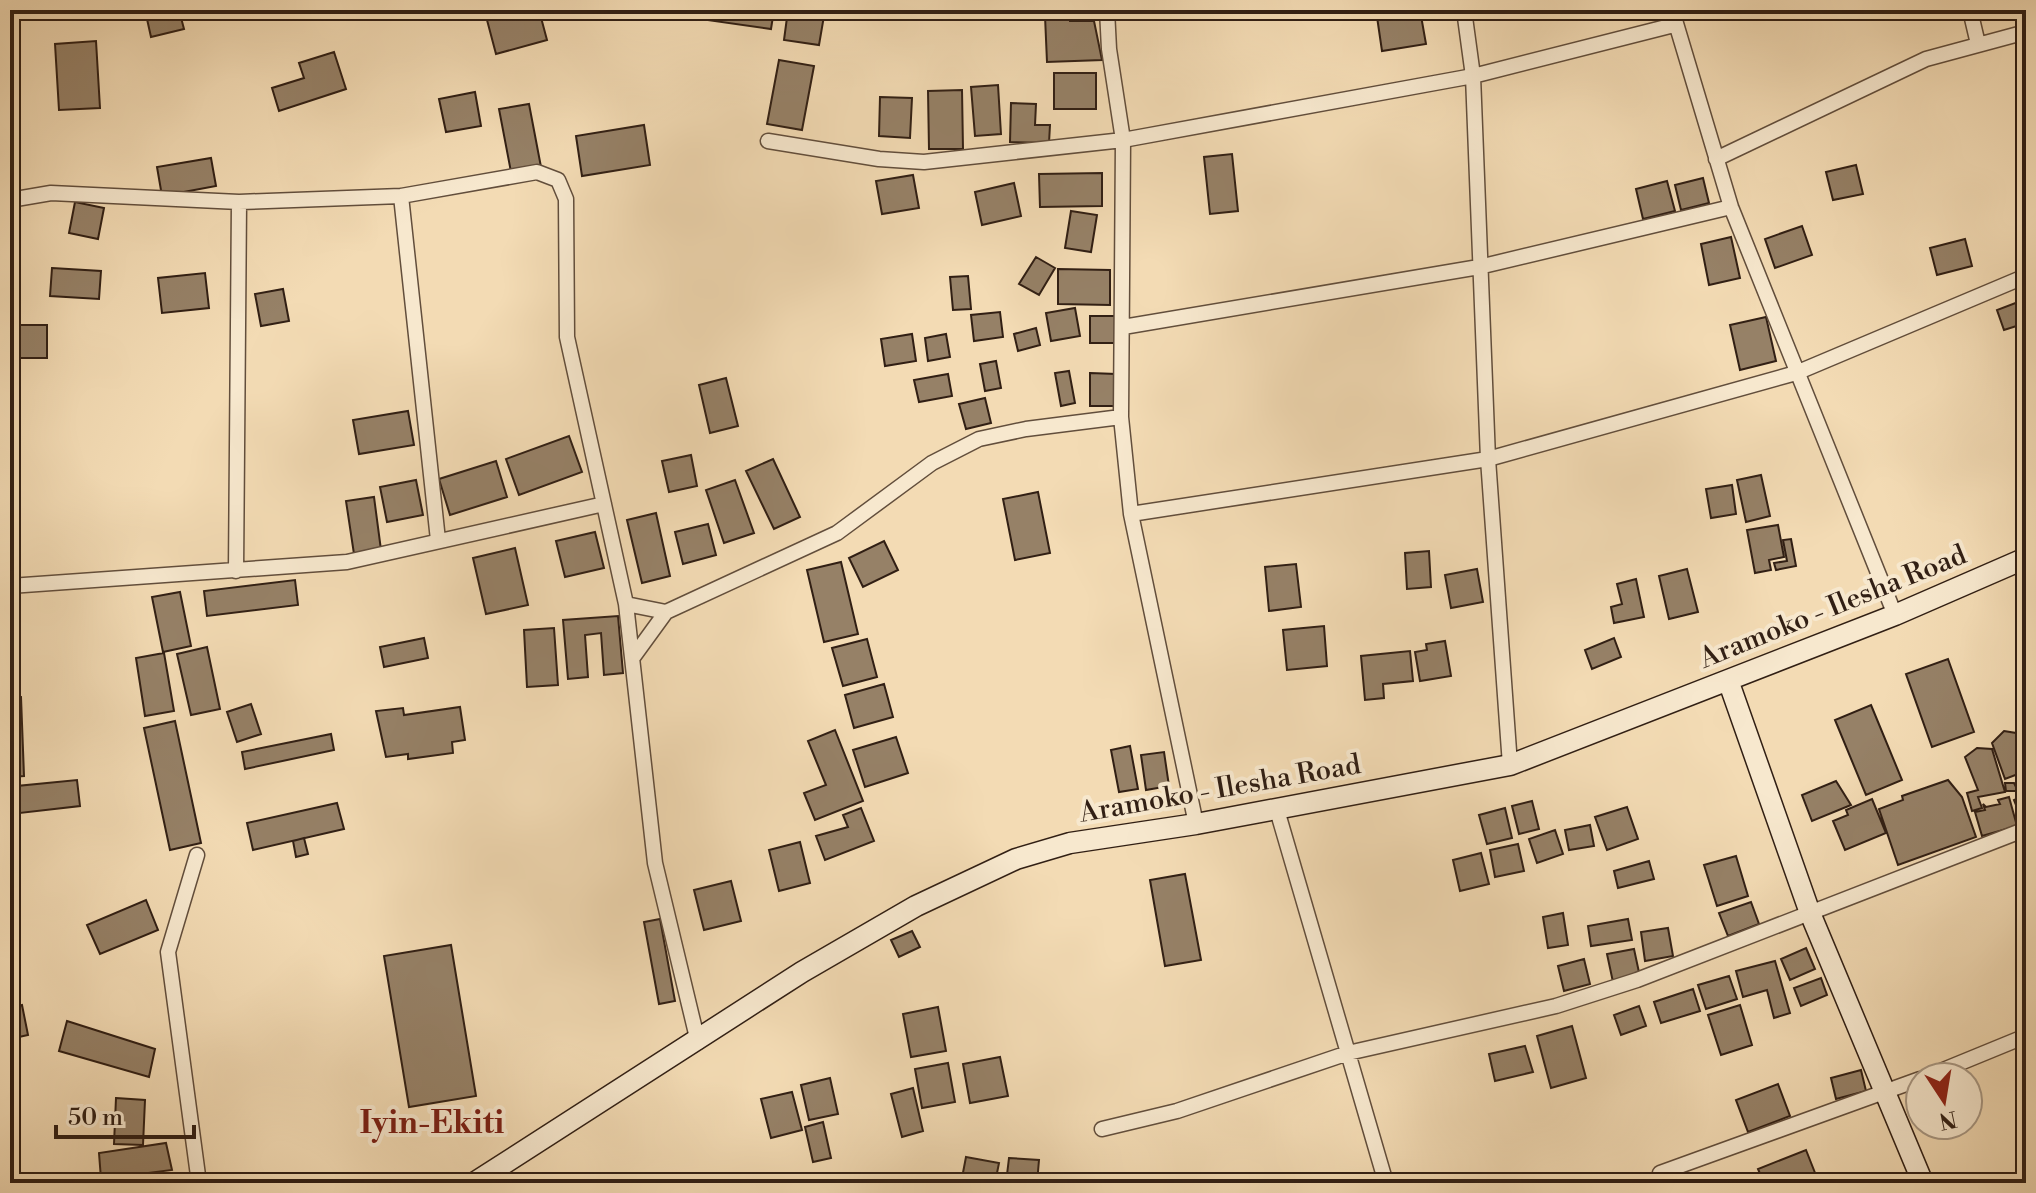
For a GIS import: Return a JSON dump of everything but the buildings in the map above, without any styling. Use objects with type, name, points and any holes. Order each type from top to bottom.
[{"type":"main road","name":"Aramoko - Ilesha Road","points":[[474,1183],[698,1042],[802,972],[916,906],[1016,859],[1070,843],[1277,810],[1510,765],[1895,615],[2026,558]]},
{"type":"main road","points":[[1728,680],[1810,913],[1923,1183]]},
{"type":"street","points":[[1107,10],[1109,49],[1123,140],[1121,417],[1131,514],[1146,599],[1196,824]]},
{"type":"street","points":[[1464,10],[1473,76],[1488,459],[1510,765]]},
{"type":"street","points":[[1970,10],[1978,44]]},
{"type":"street","points":[[768,141],[879,159],[924,162],[1123,140],[1473,76],[1673,18],[1731,207],[1895,615]]},
{"type":"street","points":[[1716,159],[1874,81],[1926,59],[2026,32]]},
{"type":"street","points":[[10,200],[51,193],[239,202],[401,196],[537,172],[558,180],[566,199],[567,337],[626,604],[655,863],[698,1042]]},
{"type":"street","points":[[401,196],[438,540]]},
{"type":"street","points":[[236,571],[239,202]]},
{"type":"street","points":[[1123,327],[1479,267],[1731,207]]},
{"type":"street","points":[[1131,514],[1488,459],[1796,373],[2026,276]]},
{"type":"street","points":[[634,656],[666,612],[837,533],[932,463],[979,439],[1026,429],[1121,417]]},
{"type":"street","points":[[10,586],[347,562],[604,504]]},
{"type":"street","points":[[626,604],[666,612]]},
{"type":"street","points":[[1277,810],[1386,1183]]},
{"type":"street","points":[[1102,1129],[1177,1111],[1348,1053],[1556,1006],[1637,980],[2026,829]]},
{"type":"street","points":[[197,855],[168,952],[199,1183]]},
{"type":"street","points":[[1965,1061],[2026,1036]]},
{"type":"street","points":[[1660,1173],[1904,1086]]},
{"type":"district","name":"Iyin-Ekiti","points":[[432,1123]]}]
